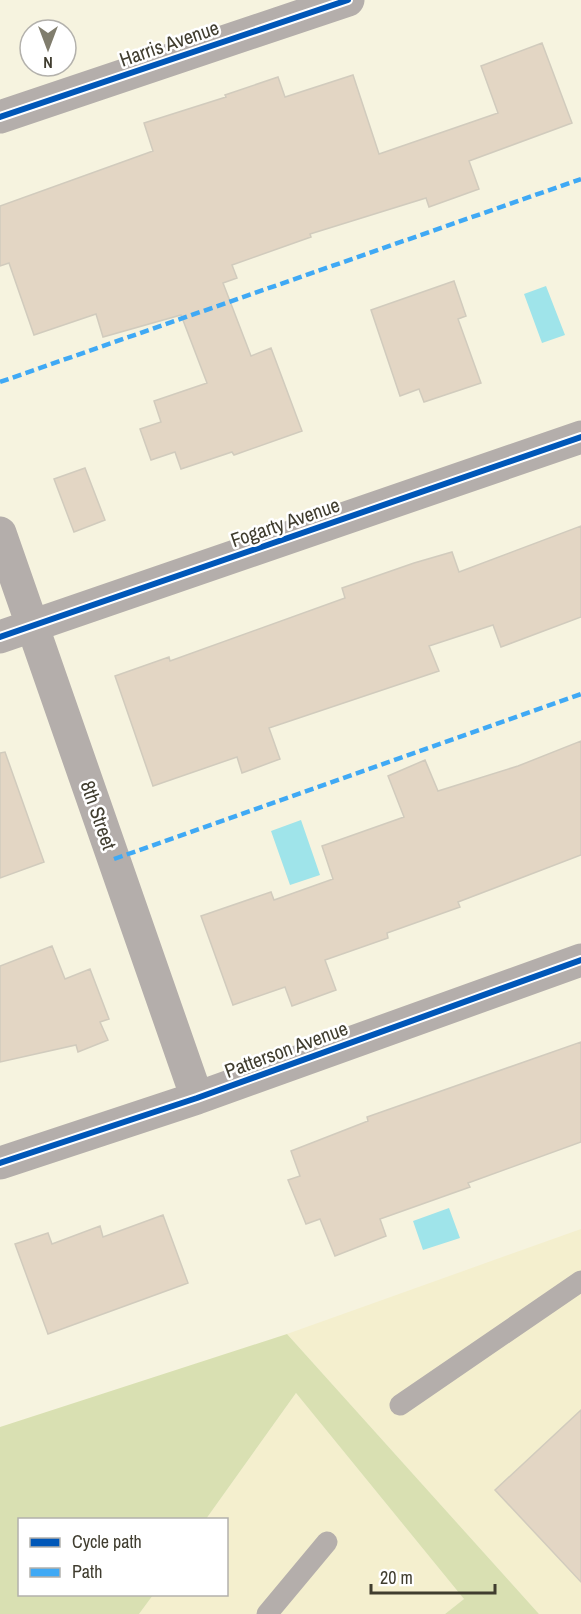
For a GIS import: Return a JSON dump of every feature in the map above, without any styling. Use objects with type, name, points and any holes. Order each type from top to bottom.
[{"type":"street","name":"Harris Avenue","points":[[0,117],[348,0]]},
{"type":"street","name":"Fogarty Avenue","points":[[0,637],[581,437]]},
{"type":"street","name":"8th Street","points":[[0,533],[197,1098]]},
{"type":"street","name":"Patterson Avenue","points":[[0,1163],[197,1098],[581,960]]},
{"type":"lane","points":[[400,1405],[581,1281]]},
{"type":"lane","points":[[267,1614],[327,1542]]},
{"type":"shaded area","points":[[581,1229],[581,1614],[539,1614],[287,1334]]},
{"type":"shaded area","points":[[296,1393],[464,1599],[445,1614],[139,1614],[152,1596],[228,1596],[228,1518],[207,1518]]},
{"type":"green space","points":[[287,1334],[539,1614],[445,1614],[464,1599],[296,1393],[207,1518],[18,1518],[18,1596],[152,1596],[139,1614],[0,1614],[0,1427]]},
{"type":"water","points":[[546,286],[565,335],[542,343],[524,294]]},
{"type":"water","points":[[301,820],[320,875],[290,885],[271,831]]},
{"type":"water","points":[[449,1208],[460,1238],[423,1250],[413,1221]]},
{"type":"building","points":[[542,43],[572,123],[469,161],[479,189],[429,207],[426,198],[310,234],[311,237],[232,265],[237,278],[223,283],[251,356],[271,348],[302,431],[234,455],[232,452],[181,469],[175,452],[151,460],[140,429],[161,422],[154,401],[207,383],[181,315],[103,337],[96,314],[34,335],[9,263],[0,266],[0,206],[153,151],[144,123],[226,97],[225,95],[278,77],[285,97],[353,75],[379,154],[498,113],[481,66]]},
{"type":"building","points":[[454,281],[466,316],[458,319],[481,383],[424,402],[419,389],[400,396],[371,310]]},
{"type":"building","points":[[85,468],[105,520],[74,532],[54,479]]},
{"type":"building","points":[[581,526],[581,617],[501,647],[493,625],[429,646],[439,671],[269,728],[280,759],[242,773],[237,757],[153,786],[115,676],[169,657],[170,661],[345,598],[342,588],[414,563],[452,552],[459,572]]},
{"type":"building","points":[[581,741],[581,855],[458,902],[460,907],[387,933],[388,938],[325,960],[336,990],[292,1006],[285,987],[233,1005],[201,916],[271,892],[274,900],[333,879],[322,846],[404,817],[388,776],[425,760],[438,791],[518,766]]},
{"type":"building","points":[[5,752],[44,862],[0,878],[0,753]]},
{"type":"building","points":[[52,946],[65,979],[90,969],[109,1019],[100,1022],[108,1040],[78,1052],[76,1045],[0,1062],[0,966]]},
{"type":"building","points":[[581,1042],[581,1142],[468,1183],[470,1187],[380,1219],[386,1236],[335,1256],[320,1219],[306,1224],[288,1180],[300,1176],[291,1151],[368,1121],[367,1117]]},
{"type":"building","points":[[163,1215],[188,1283],[48,1334],[15,1244],[48,1233],[52,1244],[100,1226],[103,1237]]},
{"type":"building","points":[[581,1410],[581,1582],[495,1490]]},
{"type":"marked path","points":[[0,382],[581,179]]},
{"type":"marked path","points":[[114,859],[581,694]]},
{"type":"cycle path","points":[[0,117],[348,0]]},
{"type":"cycle path","points":[[0,637],[581,437]]},
{"type":"cycle path","points":[[0,1163],[197,1098],[581,960]]}]
